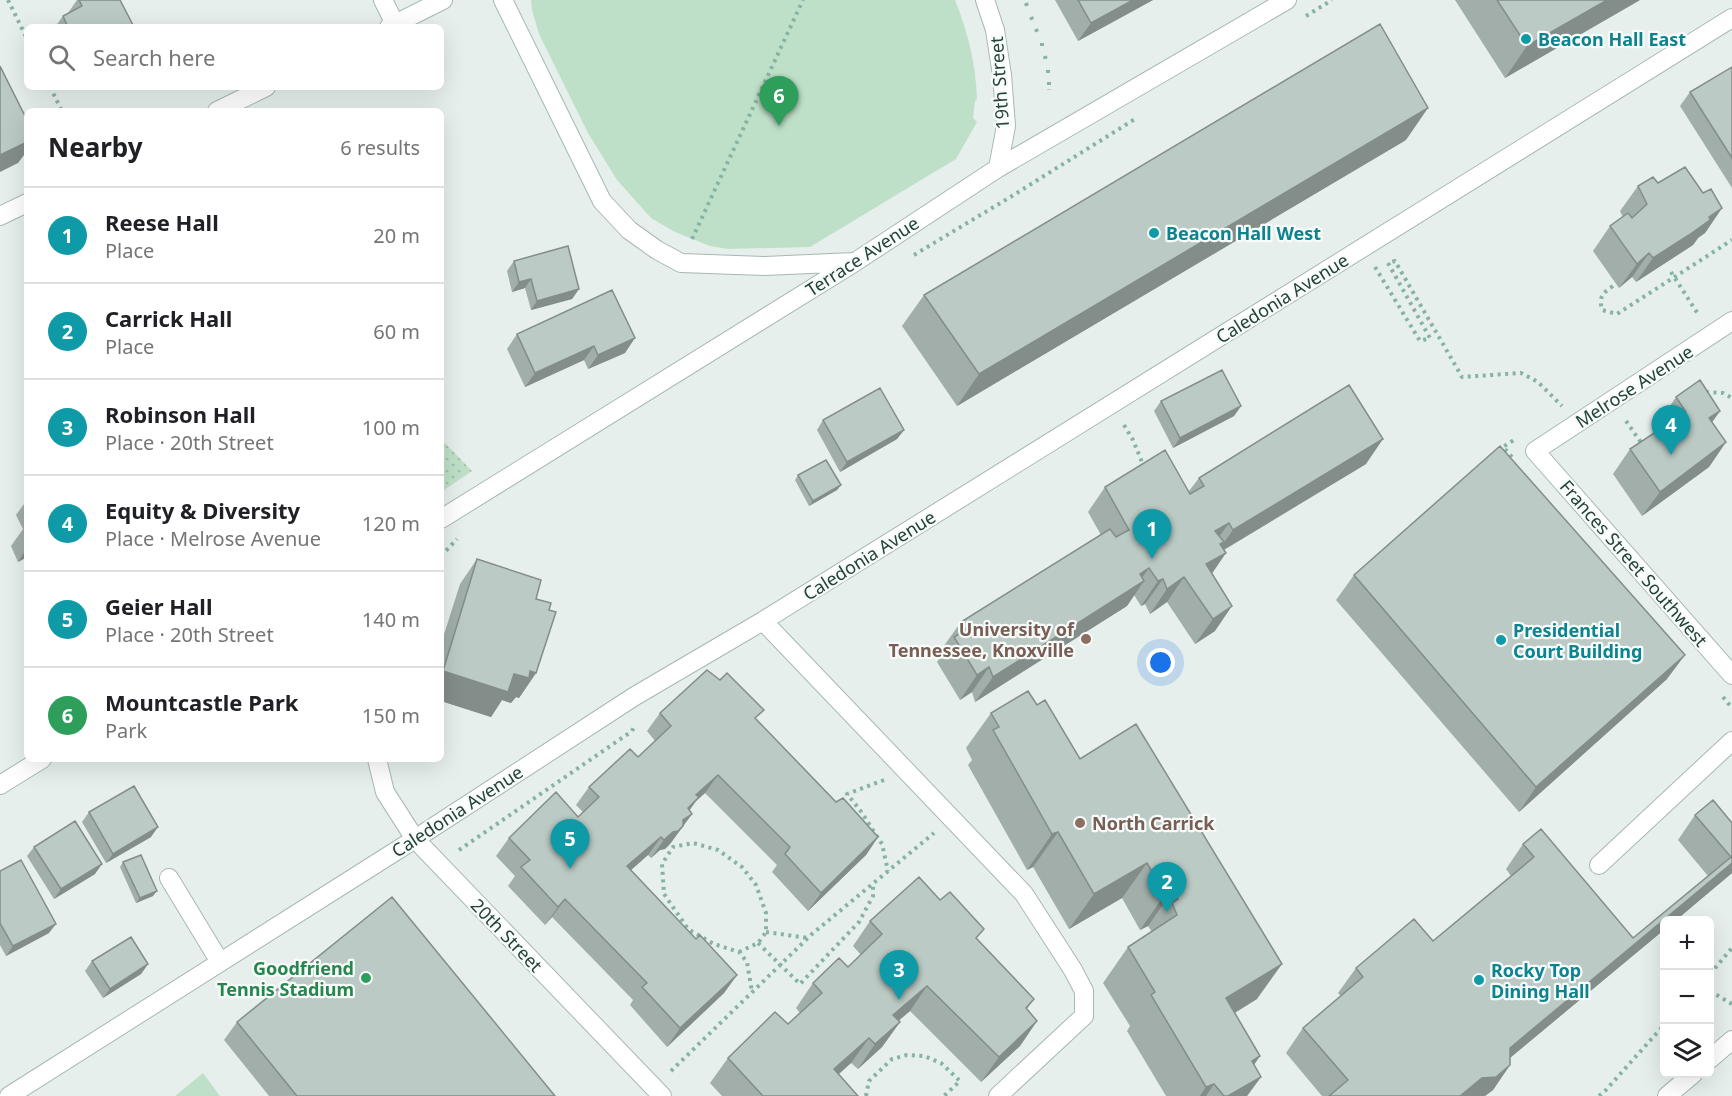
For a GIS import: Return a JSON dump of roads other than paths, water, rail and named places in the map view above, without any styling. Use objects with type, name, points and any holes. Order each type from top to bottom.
[{"type":"street","points":[[383,0],[391,24]]},
{"type":"street","points":[[396,24],[443,0]]},
{"type":"street","points":[[503,0],[602,201],[629,230],[657,250],[681,263],[765,266],[855,262]]},
{"type":"street","name":"19th Street","points":[[985,0],[995,30],[1002,75],[1006,126],[998,168]]},
{"type":"street","name":"Terrace Avenue","points":[[444,517],[855,262],[998,168],[1287,0]]},
{"type":"street","name":"Caledonia Avenue","points":[[9,1096],[415,839],[635,696],[763,621],[1732,18]]},
{"type":"street","points":[[223,108],[260,90]]},
{"type":"street","points":[[0,216],[24,204]]},
{"type":"street","name":"Melrose Avenue","points":[[1535,451],[1732,321]]},
{"type":"street","name":"Frances Street Southwest","points":[[1535,451],[1728,664]]},
{"type":"street","points":[[763,621],[1024,894],[1073,970],[1084,992],[1084,1016],[998,1096]]},
{"type":"street","points":[[1599,865],[1732,741]]},
{"type":"street","points":[[0,785],[37,762]]},
{"type":"street","name":"20th Street","points":[[378,762],[385,792],[415,839],[662,1096]]},
{"type":"street","points":[[169,878],[220,962]]},
{"type":"street","points":[[1714,1056],[1732,1040]]},
{"type":"street","points":[[1667,1096],[1688,1078]]},
{"type":"place","name":"Beacon Hall East","points":[[1526,39]]},
{"type":"place","name":"Mountcastle Park","points":[[779,126]]},
{"type":"place","name":"Beacon Hall West","points":[[1154,233]]},
{"type":"place","name":"Equity & Diversity","points":[[1671,455]]},
{"type":"place","name":"Reese Hall","points":[[1152,559]]},
{"type":"place","name":"University of Tennessee, Knoxville","points":[[1086,639]]},
{"type":"place","name":"Presidential Court Building","points":[[1501,640]]},
{"type":"place","name":"North Carrick","points":[[1080,823]]},
{"type":"place","name":"Geier Hall","points":[[570,869]]},
{"type":"place","name":"Carrick Hall","points":[[1167,912]]},
{"type":"place","name":"Goodfriend Tennis Stadium","points":[[366,978]]},
{"type":"place","name":"Rocky Top Dining Hall","points":[[1479,980]]},
{"type":"place","name":"Robinson Hall","points":[[899,1000]]}]
